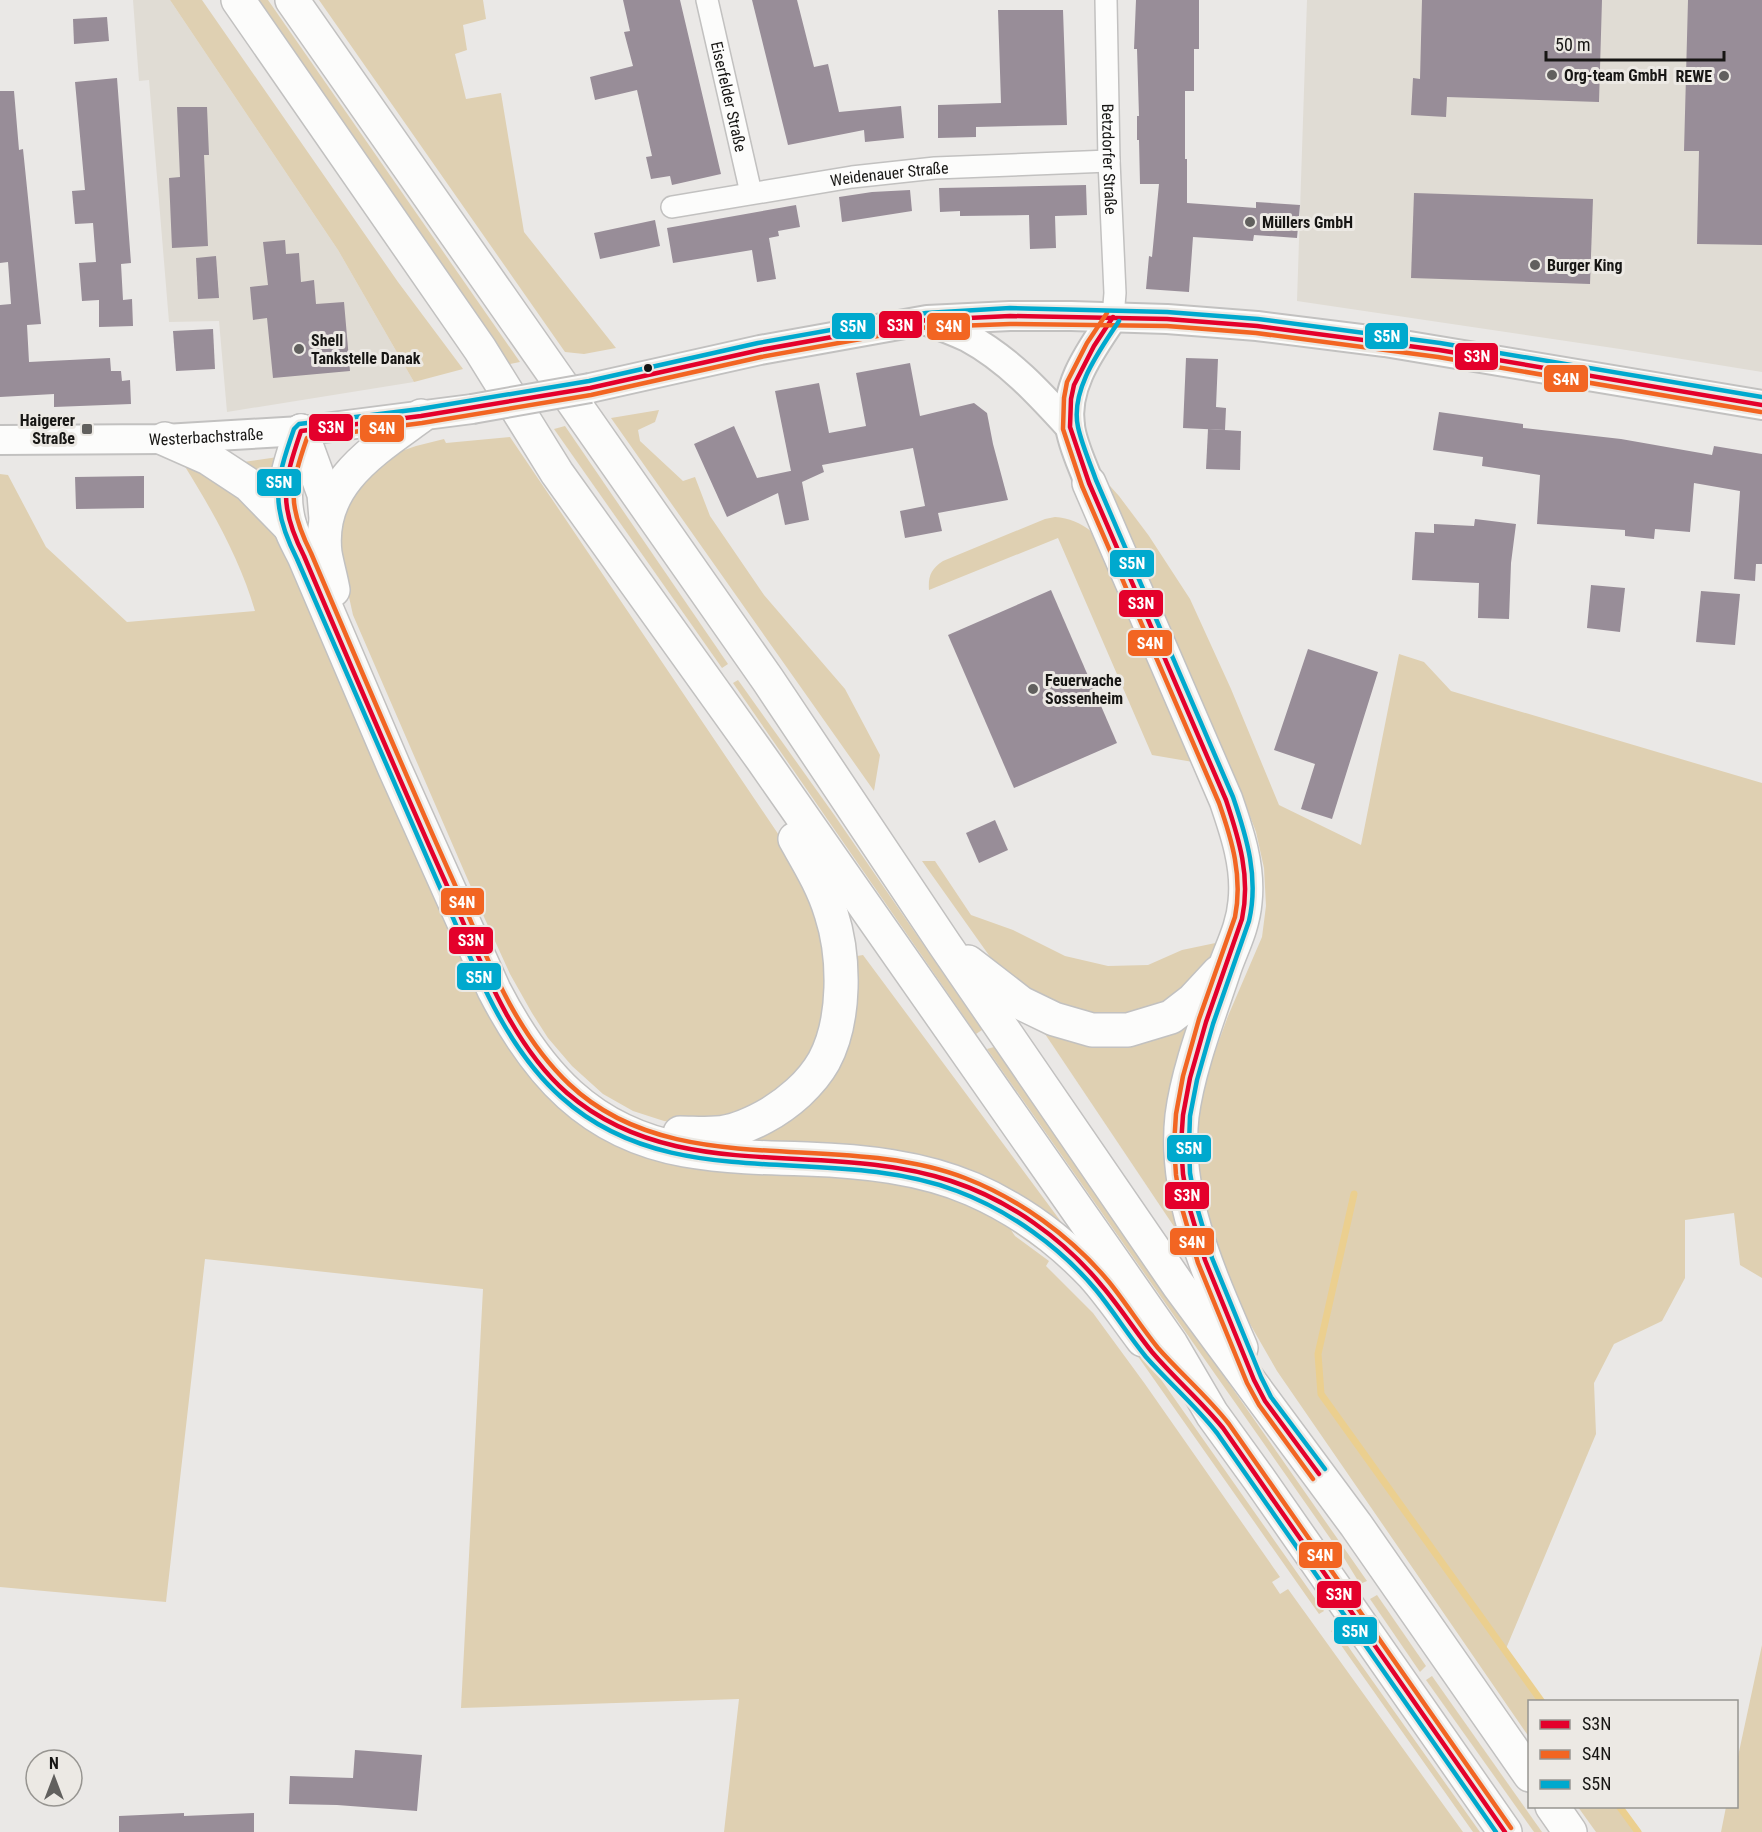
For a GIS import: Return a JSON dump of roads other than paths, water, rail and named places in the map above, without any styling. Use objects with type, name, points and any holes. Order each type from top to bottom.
[{"type":"highway","points":[[238,0],[480,349],[557,473],[762,759],[1171,1344],[1212,1414],[1505,1832]]},
{"type":"highway","points":[[292,0],[768,680],[945,945],[1179,1286],[1356,1525],[1528,1772]]},
{"type":"highway","points":[[326,519],[333,496],[366,456],[421,416]]},
{"type":"highway","points":[[301,431],[324,494],[325,552],[334,591],[412,776],[513,998],[532,1028],[568,1075],[599,1102],[632,1121],[675,1132],[707,1133],[718,1133],[753,1123],[780,1109],[804,1087],[824,1061],[837,1027],[841,985],[839,950],[831,913],[814,873],[792,835],[762,759]]},
{"type":"highway","points":[[301,431],[285,481],[290,527],[494,990],[530,1051],[566,1094],[613,1126],[649,1141],[684,1150],[741,1157],[842,1161],[894,1167],[934,1176],[971,1189],[1009,1207],[1054,1238],[1094,1276],[1155,1354],[1212,1414]]},
{"type":"highway","points":[[165,439],[208,458],[249,485],[290,527]]},
{"type":"highway","points":[[1089,483],[1221,789],[1238,838],[1245,869],[1245,901],[1241,927],[1226,964],[1190,1080],[1182,1117],[1182,1155],[1187,1196],[1200,1249],[1263,1399]]},
{"type":"highway","points":[[945,945],[1021,1003],[1054,1019],[1092,1030],[1128,1030],[1171,1017],[1193,1000],[1226,964]]},
{"type":"highway","points":[[1553,1808],[1569,1832]]},
{"type":"main road","name":"Westerbachstraße","points":[[0,440],[165,439],[301,431],[472,409],[603,386],[760,350],[927,320],[1010,316],[1113,317],[1257,326],[1384,342],[1762,405]]},
{"type":"main road","points":[[1089,483],[1070,427],[1071,399],[1074,385],[1094,346],[1113,317]]},
{"type":"main road","points":[[927,320],[967,337],[992,352],[1018,373],[1070,427]]},
{"type":"street","name":"Eiserfelder Straße","points":[[707,0],[751,193]]},
{"type":"street","name":"Betzdorfer Straße","points":[[1106,0],[1109,161],[1115,293],[1113,317]]},
{"type":"street","name":"Weidenauer Straße","points":[[672,207],[852,177],[935,168],[1109,161]]},
{"type":"waterway","points":[[1354,1194],[1318,1354],[1321,1394],[1541,1700]]},
{"type":"waterway","points":[[1620,1808],[1638,1832]]},
{"type":"place","name":"Org-team GmbH","points":[[1552,75]]},
{"type":"place","name":"REWE","points":[[1724,76]]},
{"type":"place","name":"Müllers GmbH","points":[[1250,222]]},
{"type":"place","name":"Burger King","points":[[1535,265]]},
{"type":"place","name":"Shell Tankstelle Danak","points":[[299,349]]},
{"type":"place","name":"Haigerer Straße","points":[[87,429]]},
{"type":"place","name":"Feuerwache Sossenheim","points":[[1033,689]]}]
